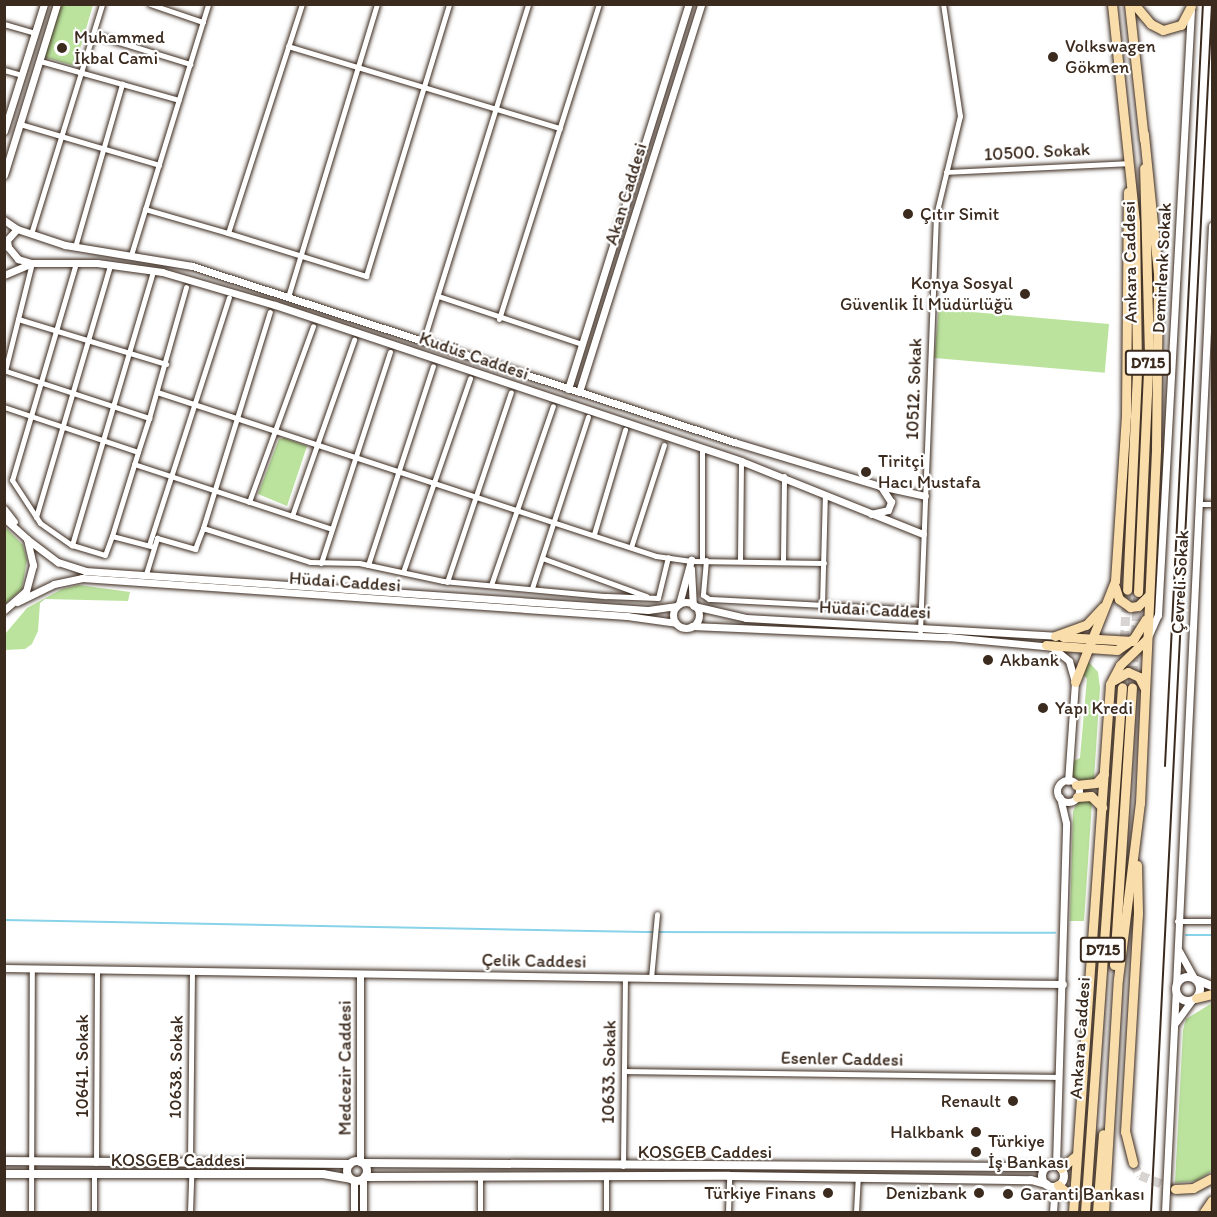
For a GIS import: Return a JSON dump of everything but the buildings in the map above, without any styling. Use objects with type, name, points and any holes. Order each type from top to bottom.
[{"type":"highway","name":"Ankara Caddesi","points":[[1112,4],[1136,222],[1137,372],[1127,590]]},
{"type":"highway","name":"Ankara Caddesi","points":[[1129,4],[1144,134],[1149,354],[1138,591]]},
{"type":"highway","points":[[1134,4],[1151,24],[1163,30],[1181,25],[1191,5]]},
{"type":"highway","points":[[1073,1212],[1109,690],[1113,674],[1139,642],[1147,617],[1160,331],[1154,214],[1144,134]]},
{"type":"highway","points":[[1075,682],[1115,581],[1126,414],[1129,163]]},
{"type":"highway","points":[[1055,636],[1082,627],[1097,615],[1106,599],[1117,557]]},
{"type":"highway","points":[[1115,581],[1119,599],[1130,607],[1138,606],[1148,595]]},
{"type":"highway","points":[[1104,1212],[1118,979],[1136,836],[1147,659],[1139,642],[1147,617]]},
{"type":"highway","points":[[1055,636],[1139,642]]},
{"type":"highway","points":[[1046,645],[1114,650],[1139,642]]},
{"type":"highway","points":[[1109,690],[1117,676],[1128,672],[1139,677],[1145,689]]},
{"type":"highway","name":"Ankara Caddesi","points":[[1085,1212],[1101,978],[1127,687],[1097,1212]]},
{"type":"highway","points":[[1072,783],[1096,783],[1104,774]]},
{"type":"highway","points":[[1075,799],[1091,795],[1102,807]]},
{"type":"highway","points":[[1133,1163],[1125,1132],[1138,913],[1136,836]]},
{"type":"highway","points":[[1097,885],[1101,978]]},
{"type":"highway","points":[[1194,999],[1212,994]]},
{"type":"highway","points":[[1058,1167],[1076,1156]]},
{"type":"highway","points":[[1175,1189],[1193,1188],[1212,1178]]},
{"type":"highway","points":[[1057,1186],[1074,1199]]},
{"type":"highway","points":[[1204,1212],[1212,1200]]},
{"type":"main road","points":[[1194,979],[1200,988],[1194,999],[1180,998],[1176,988],[1184,978],[1194,979],[1212,986]]},
{"type":"main road","name":"KOSGEB Caddesi","points":[[4,1161],[1047,1167]]},
{"type":"main road","points":[[350,1164],[348,1170],[358,1179],[362,1162]]},
{"type":"main road","points":[[1047,1167],[1058,1167],[1064,1178],[1057,1186],[1046,1184],[1042,1175],[1047,1167]]},
{"type":"main road","name":"KOSGEB Caddesi","points":[[4,1174],[94,1176],[323,1174],[358,1179],[480,1176],[729,1176],[1031,1180],[1046,1184]]},
{"type":"street","points":[[4,131],[6,117],[44,4]]},
{"type":"street","points":[[4,175],[57,4]]},
{"type":"street","points":[[32,234],[102,4]]},
{"type":"street","points":[[150,4],[202,22]]},
{"type":"street","points":[[131,255],[208,4]]},
{"type":"street","points":[[228,233],[302,4]]},
{"type":"street","points":[[288,297],[377,4]]},
{"type":"street","points":[[145,209],[366,276],[449,4]]},
{"type":"street","points":[[423,342],[528,4]]},
{"type":"street","points":[[499,319],[599,4]]},
{"type":"street","name":"Akan Caddesi","points":[[568,389],[689,4]]},
{"type":"street","name":"Akan Caddesi","points":[[579,393],[701,4]]},
{"type":"street","name":"10512. Sokak","points":[[920,632],[936,215],[960,116],[943,4]]},
{"type":"street","name":"Demirlenk Sokak","points":[[1139,642],[1158,615],[1191,5]]},
{"type":"street","points":[[4,24],[35,33]]},
{"type":"street","points":[[93,34],[190,64]]},
{"type":"street","points":[[288,46],[495,111],[560,128]]},
{"type":"street","points":[[40,61],[179,100]]},
{"type":"street","points":[[4,70],[21,75]]},
{"type":"street","points":[[75,247],[122,84]]},
{"type":"street","points":[[20,124],[159,165]]},
{"type":"street","name":"10500. Sokak","points":[[946,172],[1129,163]]},
{"type":"street","name":"Kudüs Caddesi","points":[[4,220],[17,229],[75,247],[192,266],[579,393],[880,486],[925,496]]},
{"type":"street","name":"Çevreli Sokak","points":[[1165,1212],[1177,921],[1212,226]]},
{"type":"street","points":[[17,229],[8,240],[8,247],[18,259],[32,263],[5,371],[149,418]]},
{"type":"street","name":"Kudüs Caddesi","points":[[4,274],[32,263],[110,265],[153,271],[275,305],[784,476],[869,514],[924,534]]},
{"type":"street","points":[[76,263],[12,480],[36,518],[72,545],[105,555],[157,392],[186,288]]},
{"type":"street","points":[[36,518],[65,428],[110,265]]},
{"type":"street","points":[[72,545],[153,271]]},
{"type":"street","points":[[438,296],[499,319],[582,344]]},
{"type":"street","points":[[146,574],[151,546],[171,476],[229,298]]},
{"type":"street","points":[[151,546],[157,538],[195,549],[270,312]]},
{"type":"street","points":[[18,319],[165,364]]},
{"type":"street","points":[[249,502],[313,326]]},
{"type":"street","points":[[292,516],[354,340]]},
{"type":"street","points":[[321,563],[390,352]]},
{"type":"street","points":[[368,565],[433,366]]},
{"type":"street","points":[[403,572],[470,378]]},
{"type":"street","points":[[157,392],[555,520],[631,547],[668,557],[691,560],[740,559],[824,563]]},
{"type":"street","points":[[447,582],[511,392]]},
{"type":"street","points":[[491,585],[553,406]]},
{"type":"street","points":[[4,407],[138,452]]},
{"type":"street","points":[[532,588],[588,417]]},
{"type":"street","points":[[594,534],[625,430]]},
{"type":"street","points":[[631,547],[664,445]]},
{"type":"street","points":[[702,449],[703,595],[709,599],[921,610]]},
{"type":"street","points":[[740,559],[741,461]]},
{"type":"street","points":[[134,464],[332,529]]},
{"type":"street","points":[[783,561],[784,476]]},
{"type":"street","points":[[869,514],[888,510],[891,502],[880,486]]},
{"type":"street","points":[[822,606],[825,495]]},
{"type":"street","points":[[1199,504],[1212,504]]},
{"type":"street","points":[[4,509],[27,540],[33,572],[4,618]]},
{"type":"street","points":[[4,518],[21,531]]},
{"type":"street","points":[[203,528],[321,563],[368,565],[447,582],[653,598],[658,598],[668,557]]},
{"type":"street","points":[[112,536],[151,546]]},
{"type":"street","name":"Hüdai Caddesi","points":[[27,540],[67,567],[648,610],[678,605]]},
{"type":"street","points":[[542,558],[653,598]]},
{"type":"street","points":[[691,560],[694,605],[698,615],[692,626],[684,628],[676,623],[673,613],[678,605],[691,560]]},
{"type":"street","name":"Hüdai Caddesi","points":[[4,610],[54,584],[81,578],[580,612],[676,623]]},
{"type":"street","points":[[678,605],[694,605]]},
{"type":"street","name":"Hüdai Caddesi","points":[[694,605],[737,617],[1046,645]]},
{"type":"street","name":"Hüdai Caddesi","points":[[692,626],[1055,636]]},
{"type":"street","points":[[1046,645],[1067,658],[1075,682],[1072,783],[1075,799],[1066,823]]},
{"type":"street","points":[[1058,1167],[1066,823],[1058,788],[1072,783]]},
{"type":"street","points":[[1060,798],[1075,799]]},
{"type":"street","points":[[651,978],[657,914]]},
{"type":"street","points":[[1177,921],[1212,921]]},
{"type":"street","points":[[1177,940],[1181,960],[1194,979]]},
{"type":"street","name":"Çelik Caddesi","points":[[4,968],[1063,984]]},
{"type":"street","points":[[31,1212],[32,969]]},
{"type":"street","name":"10641. Sokak","points":[[96,1163],[97,970]]},
{"type":"street","name":"10638. Sokak","points":[[190,1162],[192,971]]},
{"type":"street","name":"Medcezir Caddesi","points":[[360,974],[362,1162]]},
{"type":"street","name":"10633. Sokak","points":[[623,1166],[625,977]]},
{"type":"street","points":[[1174,1027],[1194,999]]},
{"type":"street","name":"Esenler Caddesi","points":[[624,1071],[1059,1077]]},
{"type":"street","points":[[94,1176],[94,1212]]},
{"type":"street","points":[[190,1212],[191,1176]]},
{"type":"street","points":[[480,1176],[480,1212]]},
{"type":"street","points":[[728,1212],[729,1176]]},
{"type":"street","points":[[606,1177],[606,1212]]},
{"type":"street","points":[[856,1212],[858,1178]]},
{"type":"street","points":[[354,1212],[358,1179]]},
{"type":"street","points":[[358,1179],[363,1212]]},
{"type":"street","points":[[1053,1212],[1057,1186]]},
{"type":"green space","points":[[61,5],[93,5],[75,66],[44,57]]},
{"type":"green space","points":[[939,309],[1109,324],[1105,373],[934,358]]},
{"type":"green space","points":[[284,438],[307,446],[287,506],[258,494],[279,439]]},
{"type":"green space","points":[[4,526],[23,545],[27,560],[22,589],[4,605]]},
{"type":"green space","points":[[79,585],[130,592],[128,601],[45,599],[40,603],[38,631],[32,644],[25,649],[5,650],[5,634],[27,608],[62,589]]},
{"type":"green space","points":[[1087,660],[1098,672],[1100,688],[1094,779],[1085,782],[1070,776],[1072,762],[1080,758],[1087,678],[1080,674]]},
{"type":"green space","points":[[1087,800],[1092,802],[1084,921],[1070,921],[1073,811],[1078,802]]},
{"type":"green space","points":[[1212,1003],[1212,1171],[1196,1181],[1175,1183],[1183,1030],[1186,1019]]},
{"type":"waterway","points":[[4,920],[646,932],[1055,933]]},
{"type":"waterway","points":[[1186,935],[1212,935]]},
{"type":"tunnel","points":[[1123,666],[1127,590]]},
{"type":"tunnel","points":[[1132,688],[1138,592]]},
{"type":"tunnel","points":[[1133,1163],[1140,1175],[1173,1188]]},
{"type":"railway","points":[[1165,766],[1203,4]]},
{"type":"railway","points":[[1151,1212],[1212,4]]},
{"type":"place","name":"Muhammed İkbal Cami","points":[[62,48]]},
{"type":"place","name":"Volkswagen Gökmen","points":[[1053,57]]},
{"type":"place","name":"Çıtır Simit","points":[[908,214]]},
{"type":"place","name":"Konya Sosyal Güvenlik İl Müdürlüğü","points":[[1025,294]]},
{"type":"place","name":"Tiritçi Hacı Mustafa","points":[[866,472]]},
{"type":"place","name":"Akbank","points":[[988,660]]},
{"type":"place","name":"Yapı Kredi","points":[[1043,708]]},
{"type":"place","name":"Renault","points":[[1013,1101]]},
{"type":"place","name":"Halkbank","points":[[976,1132]]},
{"type":"place","name":"Türkiye İş Bankası","points":[[976,1152]]},
{"type":"place","name":"Türkiye Finans","points":[[828,1193]]},
{"type":"place","name":"Denizbank","points":[[979,1193]]},
{"type":"place","name":"Garanti Bankası","points":[[1008,1194]]}]
